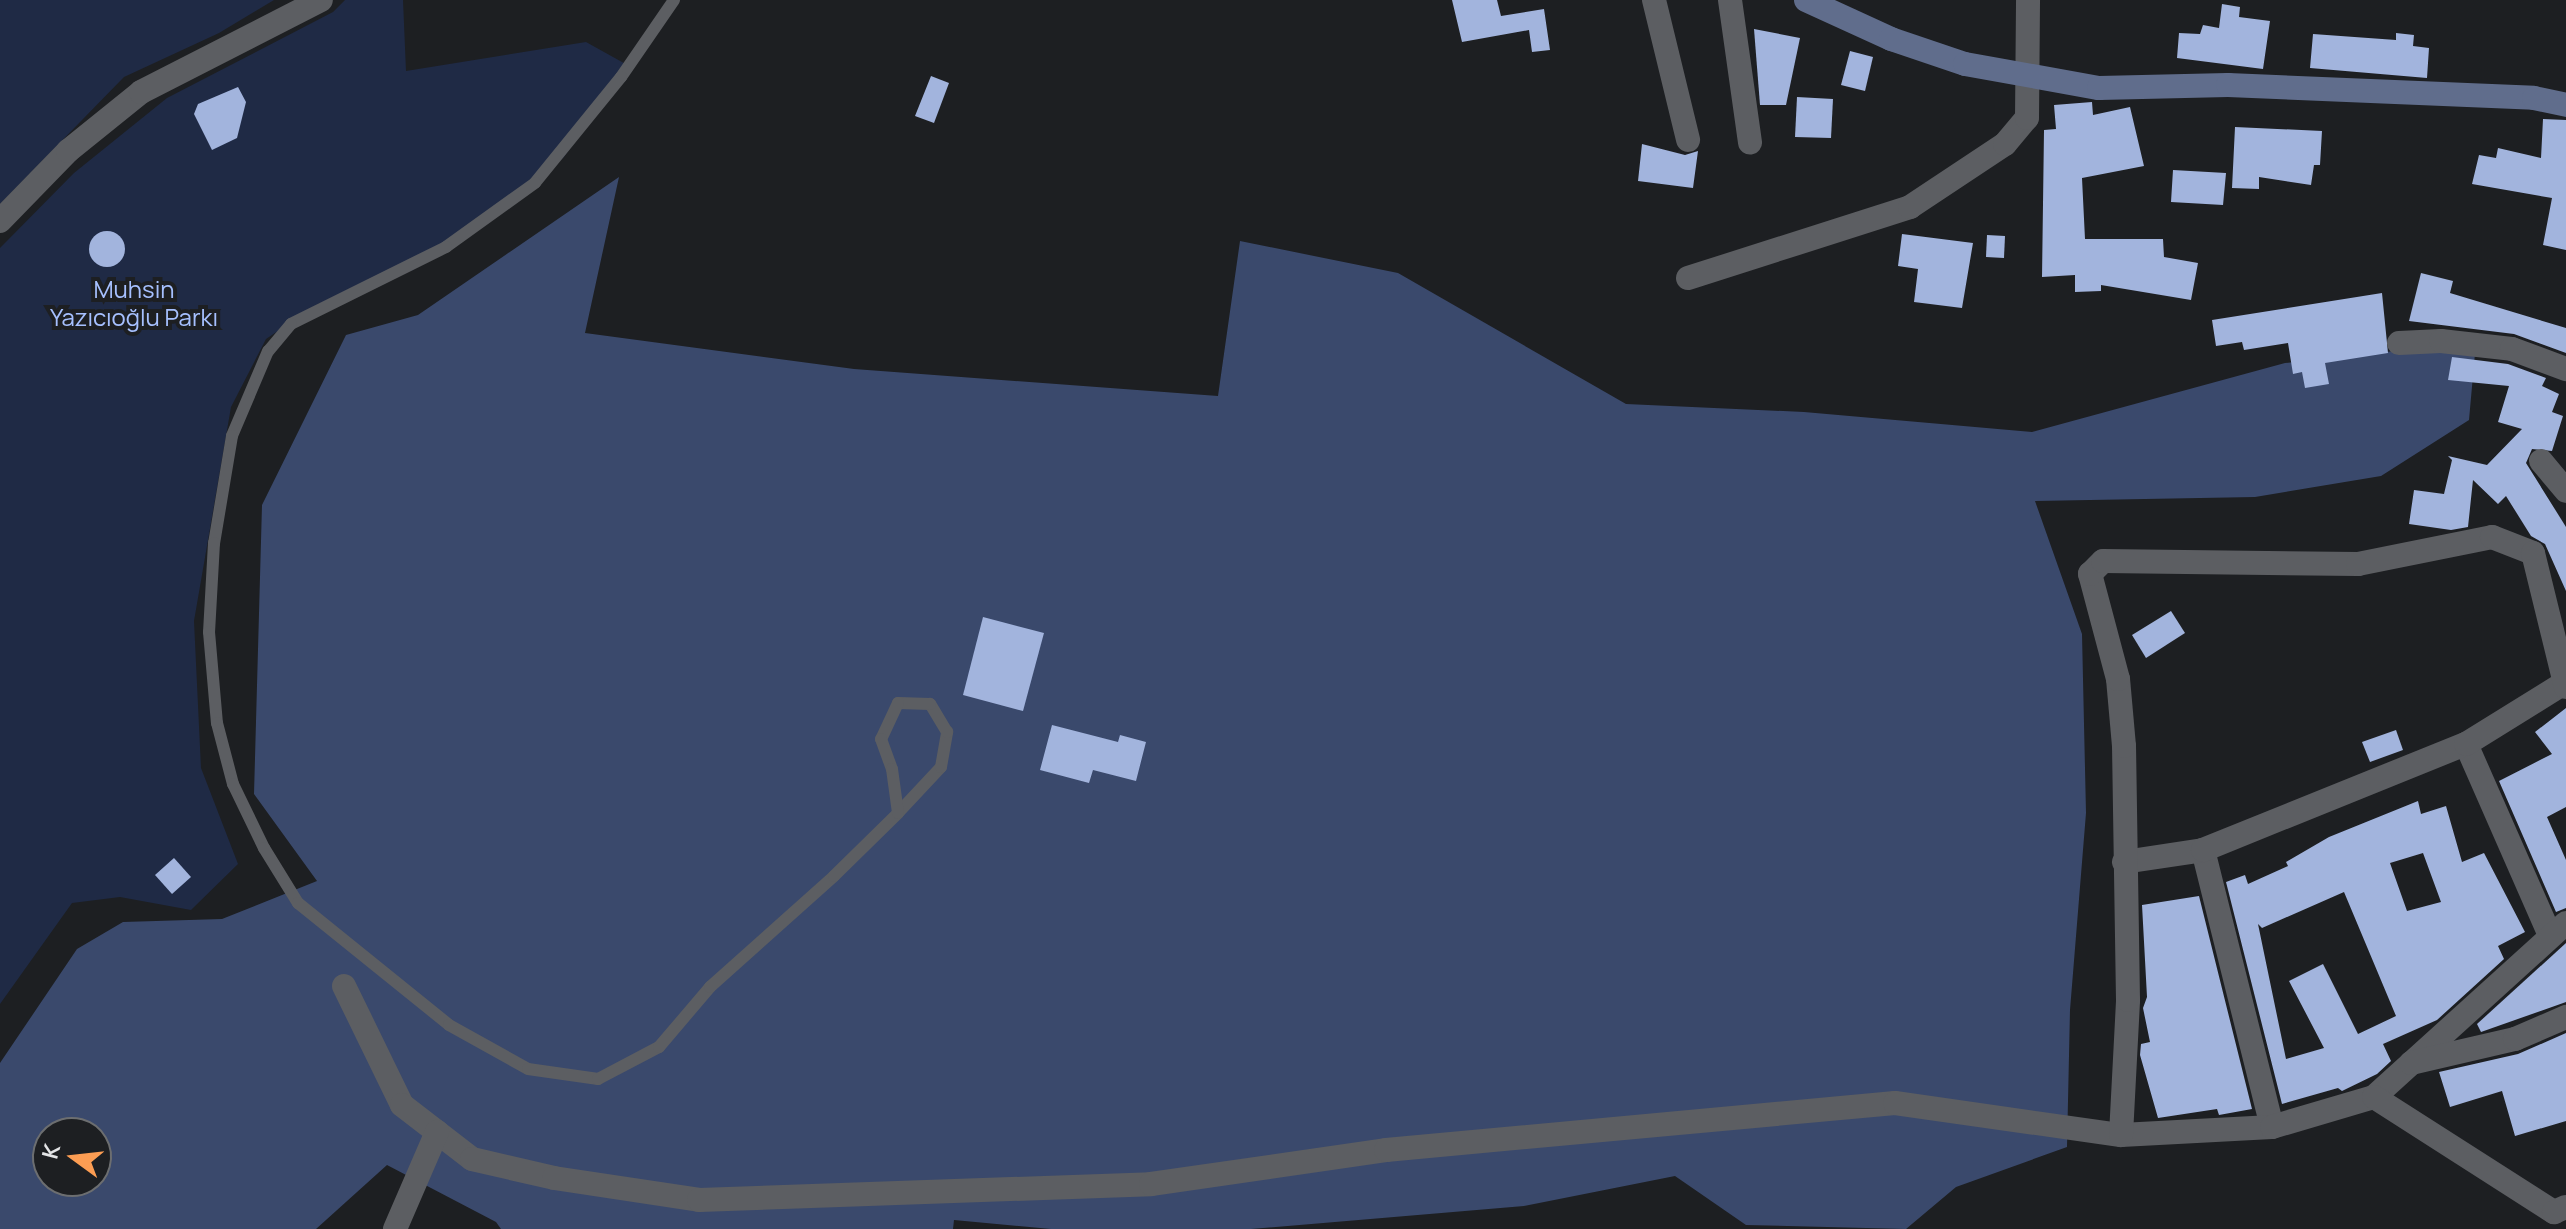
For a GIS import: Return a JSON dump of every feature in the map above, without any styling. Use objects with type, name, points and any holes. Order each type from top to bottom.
[{"type":"street","points":[[0,221],[68,151],[141,92],[321,0]]},
{"type":"street","points":[[1654,0],[1688,140]]},
{"type":"street","points":[[1730,0],[1750,143]]},
{"type":"street","points":[[1806,0],[1891,39],[1965,64],[2099,88],[2228,85],[2534,98],[2566,105]]},
{"type":"street","points":[[1688,278],[1910,207],[2005,144],[2027,118],[2024,74],[2028,0]]},
{"type":"street","points":[[2399,343],[2441,341],[2512,349],[2566,369]]},
{"type":"street","points":[[2541,461],[2566,491]]},
{"type":"street","points":[[2121,1135],[2128,1000],[2118,679],[2090,574],[2103,561],[2358,564],[2492,537],[2533,553],[2565,684],[2466,744],[2203,850],[2124,862]]},
{"type":"street","points":[[344,986],[402,1105],[472,1159],[554,1178],[699,1200],[1151,1184],[1386,1150],[1895,1103],[2121,1135],[2272,1127],[2374,1097],[2405,1064],[2558,929],[2466,744]]},
{"type":"street","points":[[2203,850],[2272,1127]]},
{"type":"street","points":[[2405,1064],[2515,1039],[2566,1017]]},
{"type":"street","points":[[2374,1097],[2554,1212],[2566,1207]]},
{"type":"street","points":[[395,1229],[437,1132]]},
{"type":"lane","points":[[674,0],[535,183],[446,247],[291,324],[268,351],[232,436],[214,543],[209,632],[217,723],[233,784],[264,848],[298,903],[449,1025],[528,1069],[598,1079],[659,1047],[710,987],[898,813],[941,767],[947,732],[930,704],[898,703],[881,739],[892,769],[898,813]]},
{"type":"green space","points":[[0,0],[274,0],[219,33],[124,77],[0,204]]},
{"type":"green space","name":"Muhsin Yazıcıoğlu Parkı","points":[[345,0],[403,0],[406,71],[586,42],[631,67],[563,158],[413,270],[318,304],[266,339],[231,407],[194,621],[201,768],[238,864],[191,910],[120,897],[72,903],[0,1004],[0,248],[74,173],[167,98],[333,12]]},
{"type":"shaded area","points":[[619,177],[585,333],[854,369],[1218,396],[1240,241],[1398,273],[1626,404],[1804,412],[2032,432],[2285,363],[2476,342],[2469,420],[2381,476],[2255,497],[2035,501],[2082,634],[2086,813],[2070,1010],[2067,1147],[1956,1187],[1906,1229],[1746,1225],[1675,1176],[1524,1206],[1251,1229],[1051,1229],[954,1220],[953,1229],[501,1229],[496,1222],[387,1165],[316,1229],[0,1229],[0,1063],[77,949],[123,922],[222,919],[317,881],[254,794],[262,505],[346,335],[418,315]]},
{"type":"building","points":[[1452,0],[1497,0],[1501,16],[1544,9],[1550,50],[1532,52],[1529,30],[1462,42]]},
{"type":"building","points":[[2222,4],[2240,7],[2239,17],[2270,21],[2263,69],[2177,58],[2179,33],[2200,34],[2203,25],[2219,28]]},
{"type":"building","points":[[1754,29],[1800,38],[1786,105],[1760,105]]},
{"type":"building","points":[[2396,33],[2414,35],[2413,46],[2429,48],[2427,78],[2310,68],[2313,34],[2396,40]]},
{"type":"building","points":[[1850,51],[1873,57],[1865,91],[1841,85]]},
{"type":"building","points":[[931,76],[949,83],[934,123],[915,116]]},
{"type":"building","points":[[238,87],[246,102],[237,138],[212,150],[194,114],[198,104]]},
{"type":"building","points":[[1797,97],[1833,99],[1831,138],[1795,137]]},
{"type":"building","points":[[2092,102],[2093,115],[2130,107],[2144,166],[2082,178],[2085,239],[2163,239],[2164,257],[2198,263],[2191,300],[2101,285],[2101,291],[2075,292],[2075,275],[2042,277],[2044,130],[2056,129],[2054,105]]},
{"type":"building","points":[[2543,119],[2566,120],[2566,250],[2543,245],[2552,198],[2472,184],[2479,155],[2496,158],[2498,148],[2541,158]]},
{"type":"building","points":[[2235,127],[2322,131],[2320,165],[2314,165],[2311,185],[2259,177],[2259,189],[2232,188]]},
{"type":"building","points":[[1642,144],[1685,155],[1698,151],[1693,188],[1638,181]]},
{"type":"building","points":[[2173,170],[2226,173],[2223,205],[2171,202]]},
{"type":"building","points":[[107,231],[120,236],[125,249],[120,262],[107,267],[94,262],[89,249],[94,236]]},
{"type":"building","points":[[1902,234],[1973,243],[1962,308],[1914,302],[1918,269],[1898,266]]},
{"type":"building","points":[[1987,235],[2005,236],[2004,258],[1986,257]]},
{"type":"building","points":[[2421,273],[2453,281],[2450,293],[2566,328],[2566,353],[2514,334],[2409,321]]},
{"type":"building","points":[[2382,293],[2388,353],[2325,363],[2329,384],[2305,388],[2302,372],[2293,374],[2288,343],[2244,350],[2242,342],[2216,346],[2212,320]]},
{"type":"building","points":[[2452,357],[2508,364],[2546,378],[2542,386],[2559,394],[2552,412],[2563,416],[2552,451],[2532,449],[2526,463],[2566,527],[2566,591],[2545,544],[2531,536],[2506,496],[2498,504],[2473,480],[2468,527],[2451,530],[2409,524],[2414,490],[2444,494],[2452,460],[2448,456],[2487,465],[2522,429],[2498,422],[2509,386],[2448,380]]},
{"type":"building","points":[[2171,611],[2185,633],[2146,658],[2132,635]]},
{"type":"building","points":[[983,617],[1044,633],[1023,711],[963,695]]},
{"type":"building","points":[[2566,708],[2566,807],[2547,817],[2566,860],[2566,908],[2556,912],[2499,781],[2552,754],[2535,732]]},
{"type":"building","points":[[1052,725],[1118,742],[1120,735],[1146,742],[1136,781],[1093,770],[1089,783],[1040,770]]},
{"type":"building","points":[[2396,730],[2403,750],[2370,762],[2362,742]]},
{"type":"building","points":[[2418,801],[2421,814],[2446,806],[2462,862],[2484,853],[2525,932],[2498,946],[2504,959],[2437,1020],[2383,1044],[2391,1061],[2377,1074],[2342,1091],[2338,1088],[2282,1104],[2226,882],[2245,875],[2248,884],[2288,866],[2286,862],[2329,837]],"holes":[[[2423,853],[2441,902],[2407,911],[2390,863]],[[2344,892],[2396,1016],[2358,1034],[2323,964],[2289,981],[2324,1048],[2286,1059],[2258,924],[2262,928]]]},
{"type":"building","points":[[174,858],[191,877],[172,894],[155,875]]},
{"type":"building","points":[[2199,896],[2252,1109],[2219,1115],[2217,1109],[2158,1118],[2140,1055],[2141,1044],[2150,1042],[2143,1008],[2147,997],[2142,905]]},
{"type":"building","points":[[2566,943],[2566,1002],[2481,1032],[2477,1024]]},
{"type":"building","points":[[2566,1033],[2566,1121],[2515,1136],[2502,1091],[2450,1107],[2439,1072],[2518,1054]]}]
